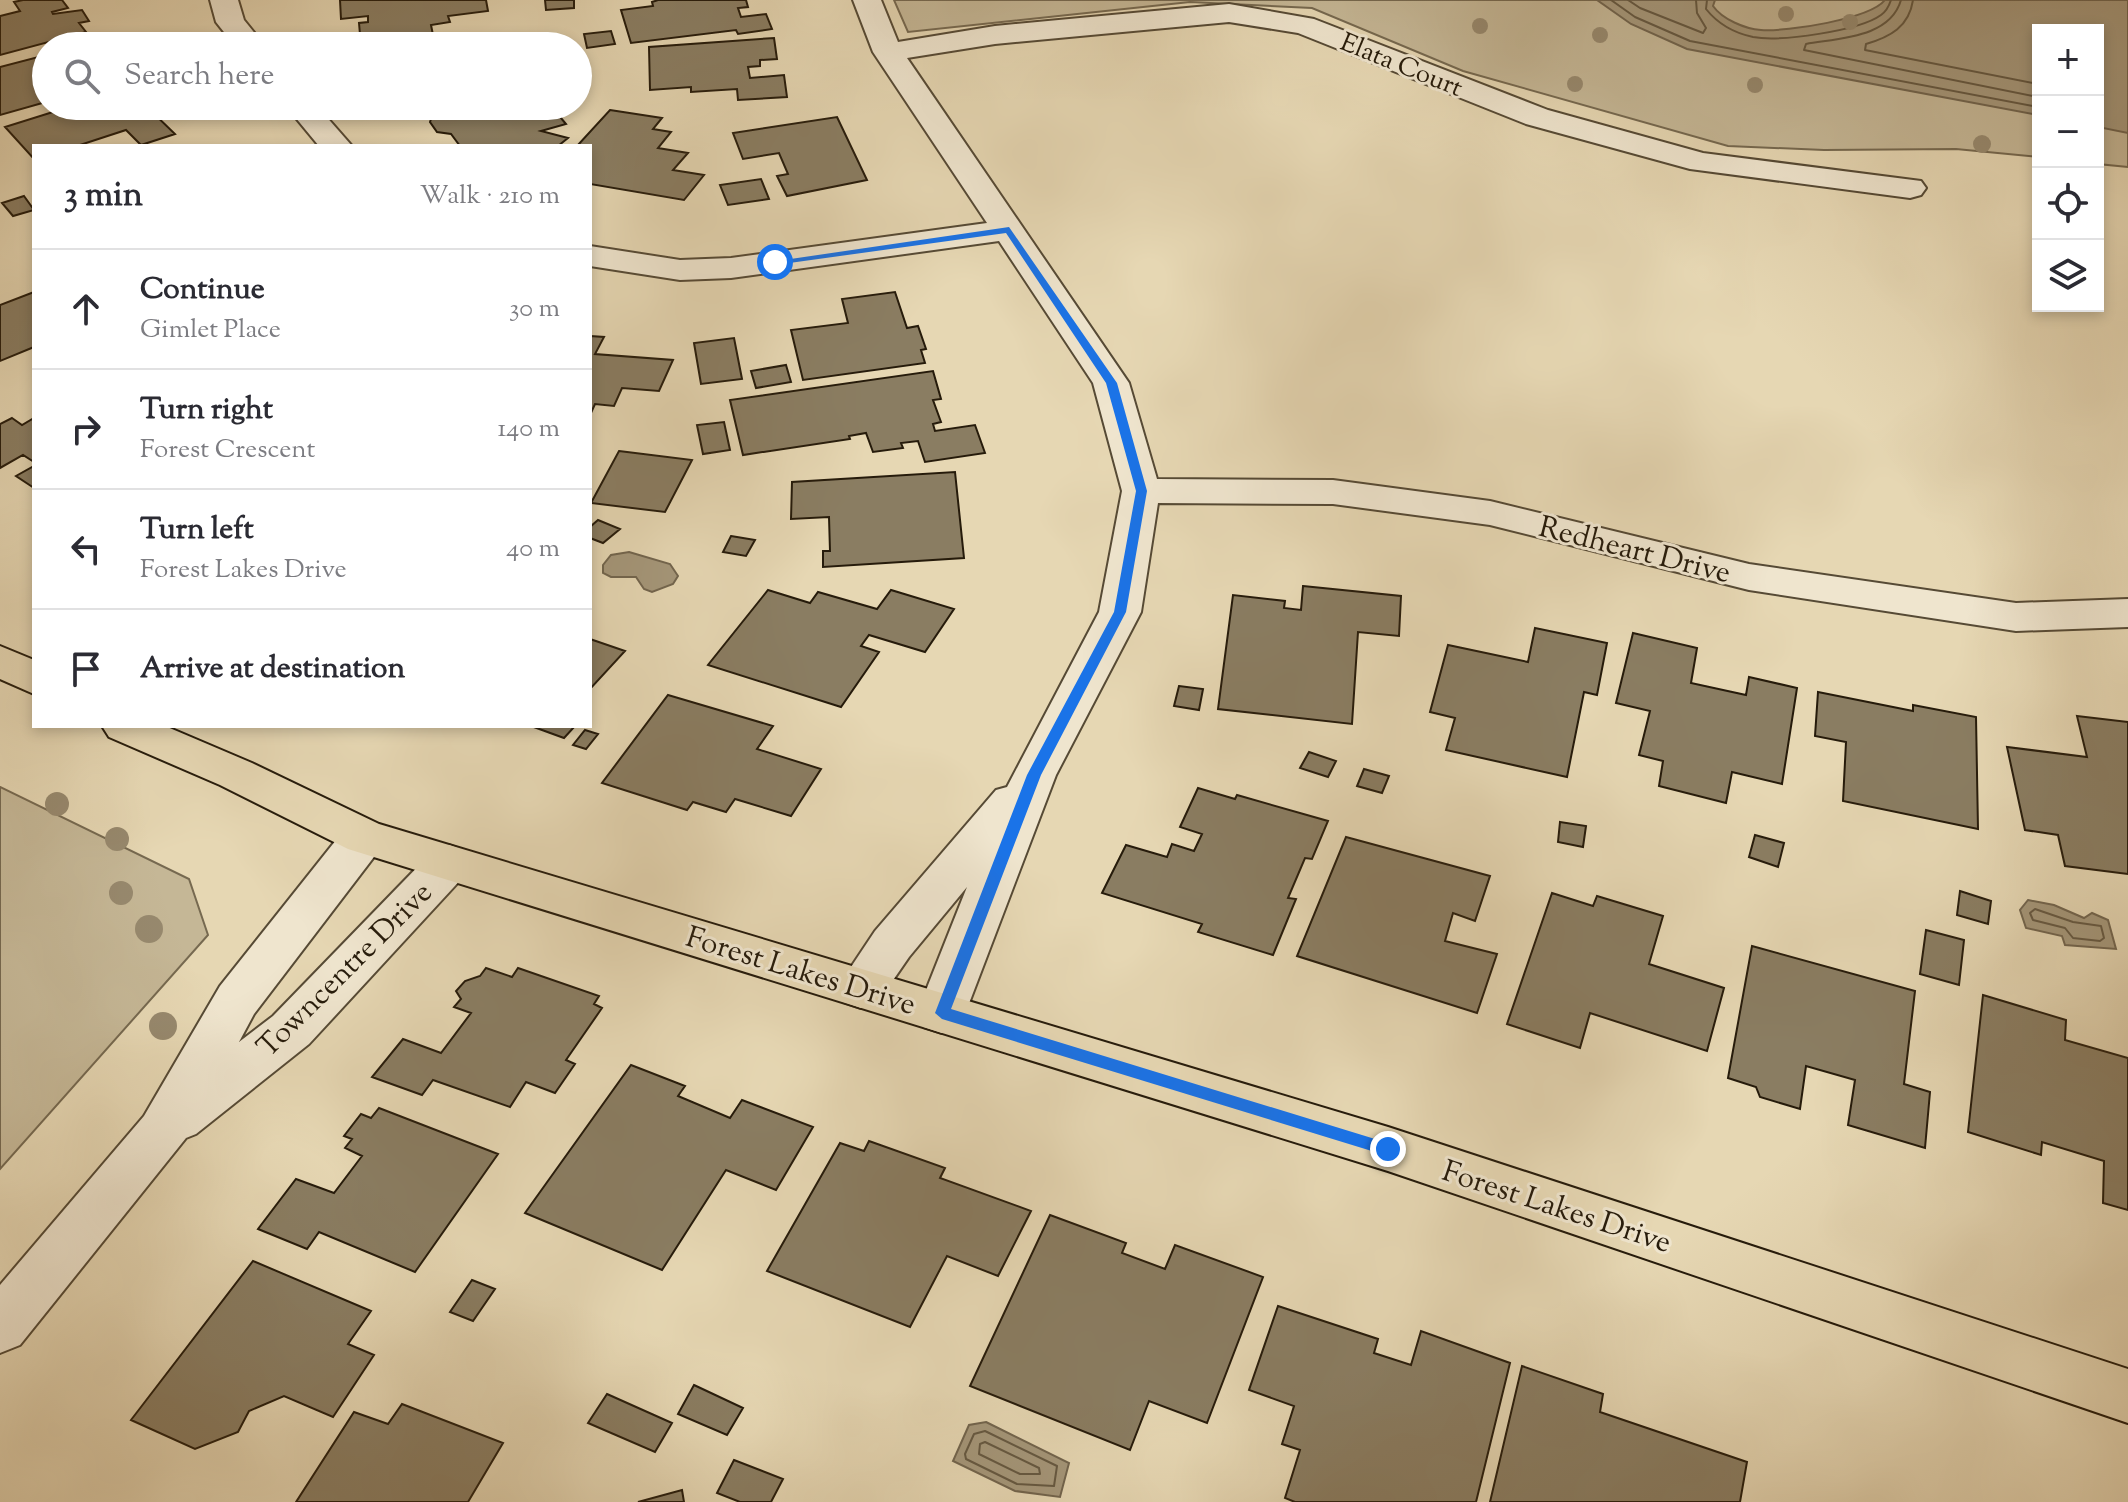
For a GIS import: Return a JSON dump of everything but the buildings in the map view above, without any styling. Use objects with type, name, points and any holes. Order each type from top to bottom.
[{"type":"main road","points":[[0,660],[32,678]]},
{"type":"main road","name":"Forest Lakes Drive","points":[[129,728],[236,774],[364,837],[1388,1149],[2128,1396]]},
{"type":"street","points":[[224,0],[230,22],[238,32]]},
{"type":"street","points":[[867,0],[888,52],[1111,383],[1141,491],[1120,612],[1034,775],[942,1013]]},
{"type":"street","name":"Elata Court","points":[[888,52],[995,35],[1229,13],[1304,25],[1537,117],[1701,162],[1910,188]]},
{"type":"street","points":[[313,120],[334,144]]},
{"type":"street","points":[[592,256],[680,270],[731,268],[1009,230]]},
{"type":"street","name":"Redheart Drive","points":[[1141,491],[1333,492],[1490,513],[1749,577],[2016,617],[2128,613]]},
{"type":"street","points":[[861,988],[901,934],[1034,775]]},
{"type":"street","name":"Towncentre Drive","points":[[0,1327],[162,1132],[237,1000],[364,837]]},
{"type":"street","name":"Towncentre Drive","points":[[162,1132],[291,1030],[449,863]]},
{"type":"shaded area","points":[[894,0],[2128,0],[2128,167],[2104,165],[2104,24],[2032,24],[2032,156],[1956,149],[1824,150],[1728,146],[1463,71],[1312,8],[1190,2],[908,32]]},
{"type":"shaded area","points":[[0,787],[189,879],[208,935],[0,1169]]},
{"type":"water","points":[[1597,0],[1715,0],[1713,6],[1717,11],[1734,22],[1755,29],[1773,30],[1846,18],[1876,7],[1885,0],[2128,0],[2128,133],[2104,128],[2104,24],[2032,24],[2032,114],[1687,49],[1631,24]]},
{"type":"water","points":[[629,552],[670,564],[678,576],[673,584],[652,592],[644,589],[636,577],[611,577],[603,573],[603,565],[611,555]]},
{"type":"water","points":[[2028,900],[2054,905],[2084,918],[2092,913],[2108,920],[2116,949],[2065,945],[2062,936],[2026,928],[2020,910]]},
{"type":"water","points":[[986,1422],[1069,1463],[1060,1497],[1015,1491],[953,1461],[969,1425]]},
{"type":"route","points":[[775,262],[1009,230],[1111,383],[1141,491],[1120,612],[1034,775],[942,1013],[1388,1149]]}]
